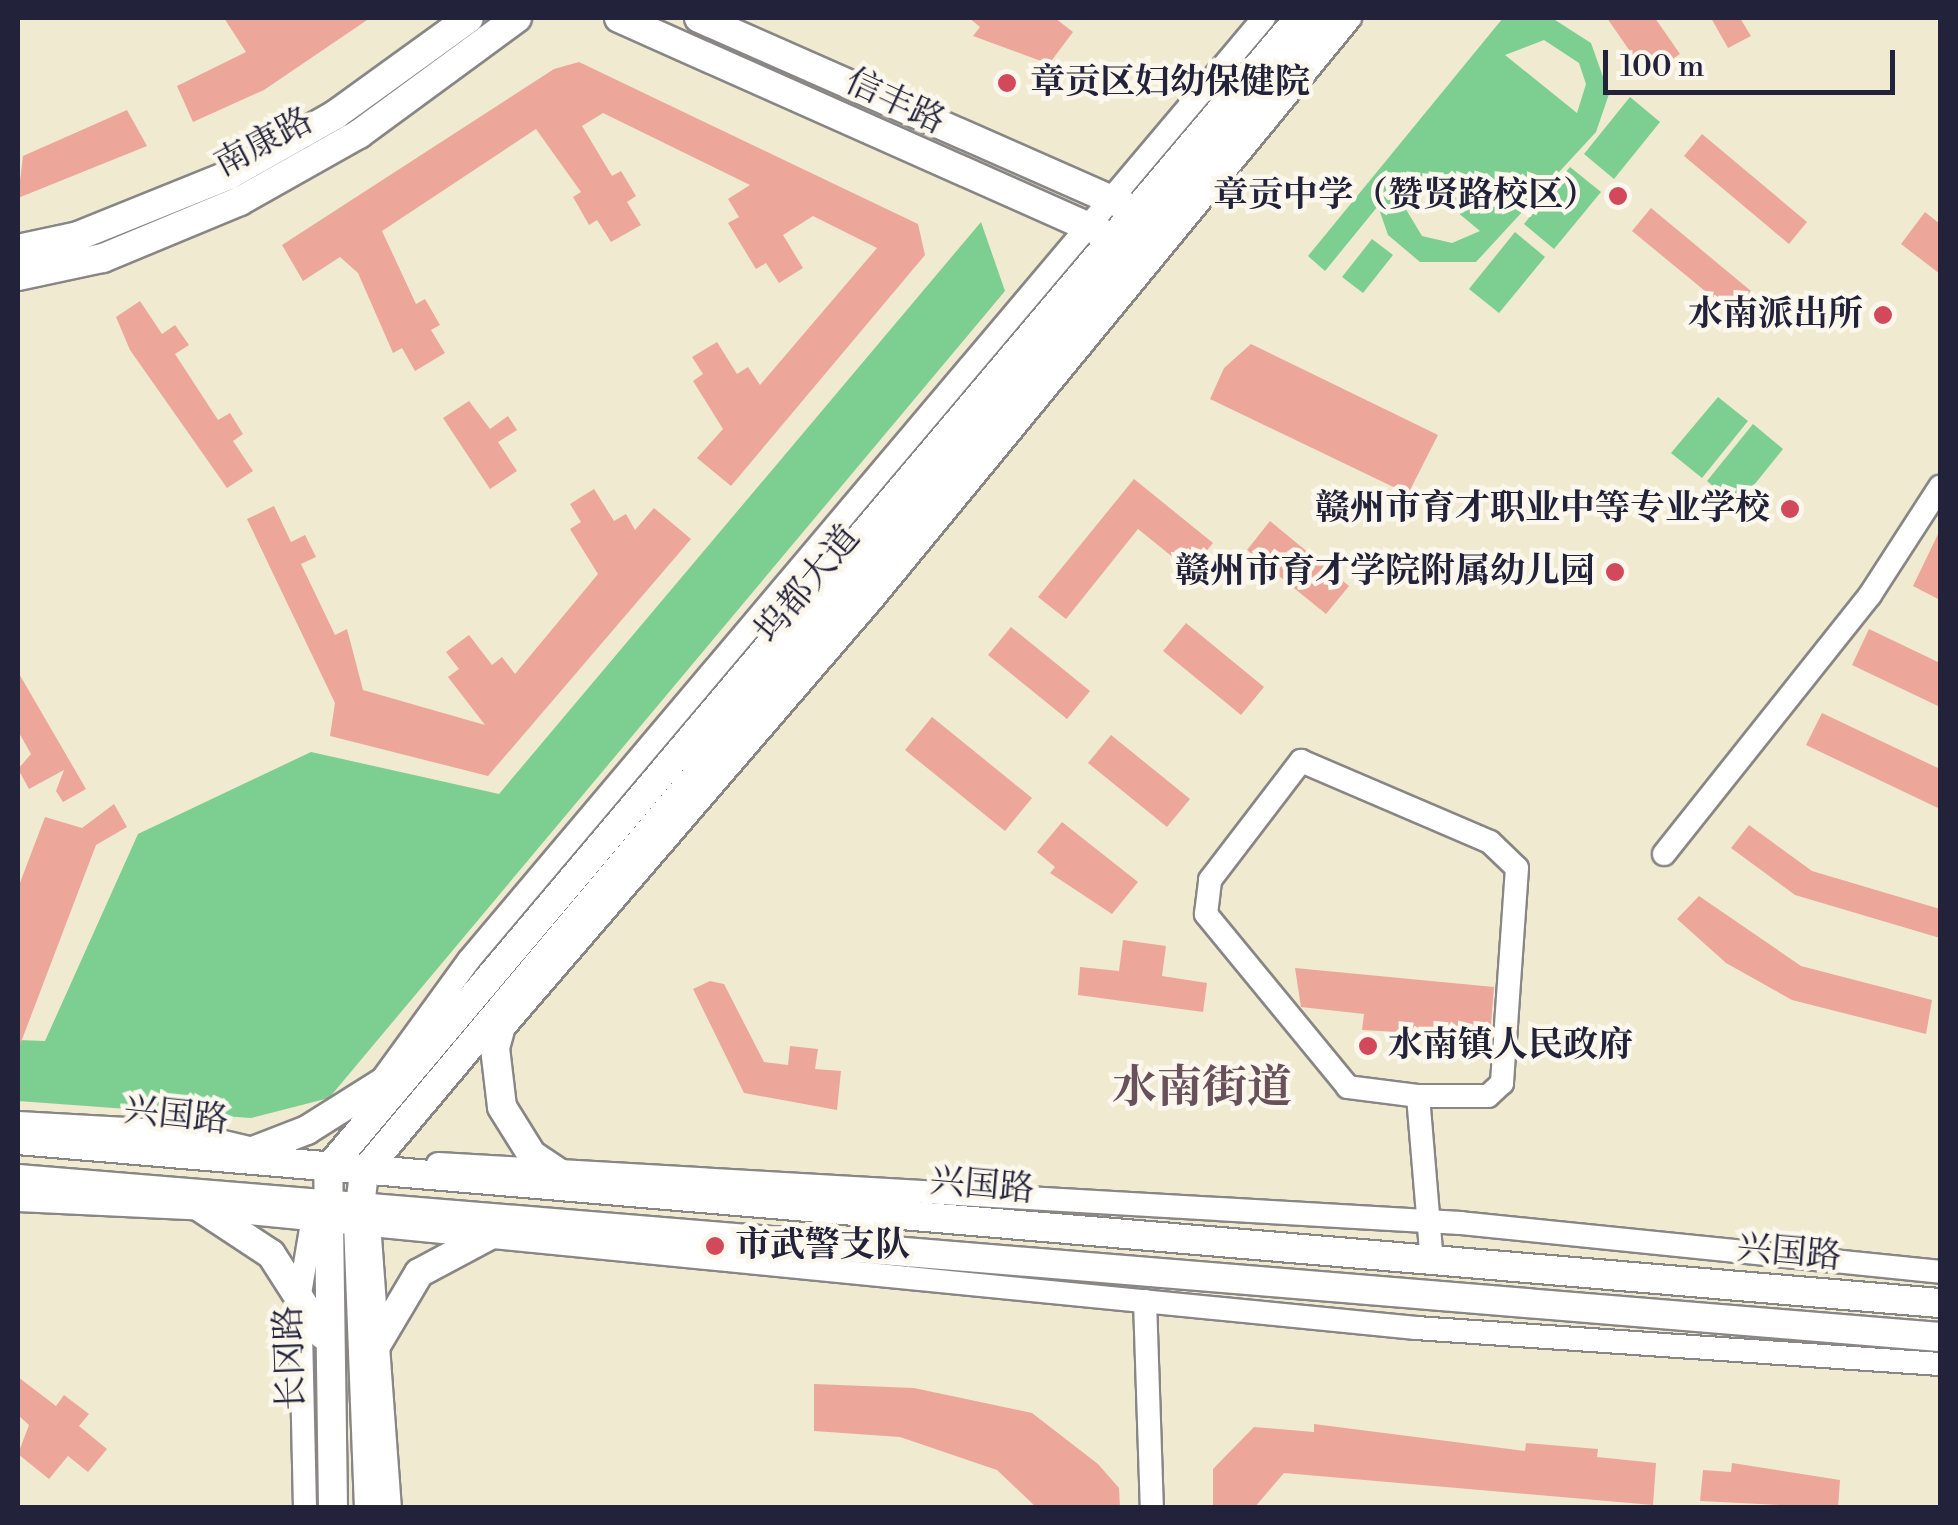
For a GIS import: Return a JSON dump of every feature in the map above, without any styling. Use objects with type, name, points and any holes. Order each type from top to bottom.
[{"type":"main road","name":"南康路","points":[[18,249],[78,236],[230,175],[335,115],[469,18]]},
{"type":"main road","name":"南康路","points":[[18,276],[103,258],[240,201],[359,134],[517,18]]},
{"type":"main road","name":"信丰路","points":[[620,18],[1116,241]]},
{"type":"main road","name":"信丰路","points":[[699,18],[1140,213]]},
{"type":"main road","name":"坞都大道","points":[[327,1164],[1140,213],[1299,18]]},
{"type":"main road","name":"坞都大道","points":[[1140,213],[1332,18]]},
{"type":"main road","name":"坞都大道","points":[[374,1168],[1116,241]]},
{"type":"main road","points":[[514,992],[497,1035],[502,1107],[544,1166],[596,1192]]},
{"type":"main road","points":[[194,1153],[259,1151],[374,1090],[467,1002]]},
{"type":"main road","name":"兴国路","points":[[18,1140],[1940,1303]]},
{"type":"main road","points":[[319,1214],[327,1164]]},
{"type":"main road","points":[[364,1217],[374,1168]]},
{"type":"main road","name":"兴国路","points":[[18,1180],[154,1189],[319,1214],[526,1223],[1940,1338]]},
{"type":"main road","points":[[154,1189],[209,1209],[266,1248],[300,1294],[329,1350]]},
{"type":"main road","name":"长冈路","points":[[319,1214],[329,1350],[333,1508]]},
{"type":"main road","name":"长冈路","points":[[364,1217],[369,1508]]},
{"type":"main road","points":[[364,1375],[380,1326],[419,1273],[472,1238],[526,1223]]},
{"type":"street","points":[[18,1123],[181,1132],[327,1164],[374,1090],[505,916],[1140,213],[1264,18]]},
{"type":"street","points":[[374,1168],[497,1035],[872,600],[1350,18]]},
{"type":"street","points":[[1664,854],[1870,595],[1940,487]]},
{"type":"street","points":[[1301,761],[1490,842],[1517,868],[1502,1083],[1488,1096],[1418,1096],[1348,1087],[1324,1066],[1206,914],[1210,880],[1301,761]]},
{"type":"street","points":[[1418,1096],[1432,1261]]},
{"type":"street","points":[[374,1168],[544,1166],[1428,1221],[1940,1272]]},
{"type":"street","points":[[18,1200],[319,1214],[300,1294],[305,1508]]},
{"type":"street","points":[[390,1508],[380,1326],[364,1217],[472,1238],[1145,1301],[1940,1364]]},
{"type":"street","points":[[1145,1301],[1152,1508]]},
{"type":"green space","points":[[1503,18],[1555,20],[1591,43],[1609,94],[1596,132],[1476,262],[1420,262],[1388,235],[1378,206],[1325,271],[1308,256]],"holes":[[[1544,40],[1579,63],[1586,84],[1577,113],[1505,55]],[[1409,172],[1480,231],[1452,243],[1422,236],[1401,201]]]},
{"type":"green space","points":[[1630,97],[1660,122],[1614,179],[1584,154]]},
{"type":"green space","points":[[1570,167],[1601,192],[1554,249],[1524,224]]},
{"type":"green space","points":[[981,222],[1005,291],[329,1098],[251,1118],[18,1101],[18,1040],[45,1041],[138,834],[311,752],[499,794]]},
{"type":"green space","points":[[1515,232],[1545,257],[1499,313],[1469,289]]},
{"type":"green space","points":[[1372,239],[1393,255],[1363,293],[1342,277]]},
{"type":"green space","points":[[1718,397],[1748,421],[1702,478],[1671,453]]},
{"type":"green space","points":[[1753,424],[1783,449],[1737,506],[1707,481]]},
{"type":"building","points":[[224,18],[370,18],[264,90],[193,122],[177,86],[246,52]]},
{"type":"building","points":[[969,18],[1055,18],[1073,32],[1049,64],[973,36],[980,27]]},
{"type":"building","points":[[1607,18],[1655,18],[1680,54],[1647,76]]},
{"type":"building","points":[[1711,18],[1740,18],[1751,36],[1728,48]]},
{"type":"building","points":[[579,62],[918,224],[925,255],[731,486],[697,458],[723,429],[693,381],[703,374],[692,357],[717,342],[737,374],[748,367],[760,385],[877,248],[813,216],[783,235],[803,268],[779,283],[766,263],[756,269],[728,223],[739,217],[728,199],[750,185],[603,113],[582,126],[612,176],[621,171],[636,196],[627,202],[641,225],[611,242],[597,220],[589,225],[573,197],[581,192],[536,129],[382,231],[416,304],[425,299],[440,325],[431,330],[445,353],[415,371],[402,348],[393,353],[358,273],[340,257],[303,281],[282,245],[554,69]]},
{"type":"building","points":[[127,110],[147,146],[18,198],[23,156]]},
{"type":"building","points":[[1702,134],[1807,222],[1789,244],[1684,156]]},
{"type":"building","points":[[1651,208],[1751,291],[1733,314],[1632,231]]},
{"type":"building","points":[[1925,212],[1940,224],[1940,274],[1901,244]]},
{"type":"building","points":[[140,301],[162,334],[175,325],[189,345],[175,354],[218,420],[230,413],[243,434],[233,441],[253,471],[227,488],[130,350],[116,317]]},
{"type":"building","points":[[1251,344],[1438,435],[1408,494],[1210,399],[1224,368]]},
{"type":"building","points":[[469,401],[490,429],[508,416],[517,430],[498,442],[517,471],[490,489],[443,418]]},
{"type":"building","points":[[1134,479],[1213,543],[1190,571],[1138,529],[1066,619],[1038,597]]},
{"type":"building","points":[[594,489],[614,521],[626,514],[635,530],[654,508],[691,539],[488,776],[330,736],[335,703],[247,519],[274,506],[291,542],[305,535],[316,557],[301,564],[335,635],[347,629],[363,690],[485,725],[448,677],[459,669],[446,652],[469,635],[492,665],[502,657],[515,674],[598,574],[570,529],[581,522],[570,504]]},
{"type":"building","points":[[1270,521],[1349,586],[1326,614],[1247,550]]},
{"type":"building","points":[[1940,530],[1940,600],[1913,586]]},
{"type":"building","points":[[1186,623],[1264,687],[1241,715],[1163,651]]},
{"type":"building","points":[[1011,627],[1090,691],[1067,719],[988,655]]},
{"type":"building","points":[[1869,629],[1940,663],[1940,707],[1852,665]]},
{"type":"building","points":[[18,672],[86,789],[63,802],[56,791],[64,770],[29,789],[18,769],[31,754],[18,731]]},
{"type":"building","points":[[1822,713],[1940,769],[1940,809],[1806,745]]},
{"type":"building","points":[[932,717],[1032,798],[1005,831],[905,750]]},
{"type":"building","points":[[1111,735],[1190,799],[1167,827],[1088,763]]},
{"type":"building","points":[[114,804],[127,827],[96,845],[18,1050],[18,888],[45,817],[82,828]]},
{"type":"building","points":[[1062,822],[1138,882],[1112,914],[1050,873],[1055,867],[1037,852]]},
{"type":"building","points":[[1749,825],[1812,871],[1940,909],[1940,938],[1795,895],[1731,848]]},
{"type":"building","points":[[1699,896],[1801,966],[1932,1000],[1926,1034],[1792,1000],[1726,963],[1677,919]]},
{"type":"building","points":[[1123,940],[1166,946],[1162,976],[1207,983],[1203,1012],[1078,995],[1080,967],[1119,971]]},
{"type":"building","points":[[1295,968],[1494,987],[1490,1037],[1362,1030],[1364,1014],[1301,1007]]},
{"type":"building","points":[[710,981],[724,984],[764,1062],[788,1065],[790,1046],[818,1049],[815,1069],[841,1071],[837,1110],[744,1093],[693,989]]},
{"type":"building","points":[[18,1377],[56,1406],[64,1395],[89,1414],[79,1426],[107,1449],[88,1472],[68,1456],[49,1479],[18,1454],[29,1425],[18,1415]]},
{"type":"building","points":[[814,1384],[914,1388],[1032,1413],[1098,1464],[1119,1488],[1120,1508],[1037,1508],[997,1470],[900,1437],[814,1431]]},
{"type":"building","points":[[1314,1424],[1525,1451],[1526,1443],[1598,1449],[1597,1457],[1656,1463],[1653,1505],[1284,1473],[1254,1508],[1213,1508],[1213,1469],[1254,1427],[1314,1432]]},
{"type":"building","points":[[1732,1463],[1840,1480],[1838,1508],[1700,1501],[1703,1470],[1731,1472]]},
{"type":"place","name":"章贡区妇幼保健院","points":[[1007,83]]},
{"type":"place","name":"章贡中学（赞贤路校区）","points":[[1618,196]]},
{"type":"place","name":"水南派出所","points":[[1883,315]]},
{"type":"place","name":"赣州市育才职业中等专业学校","points":[[1790,509]]},
{"type":"place","name":"赣州市育才学院附属幼儿园","points":[[1615,572]]},
{"type":"place","name":"水南镇人民政府","points":[[1368,1046]]},
{"type":"place","name":"市武警支队","points":[[715,1246]]},
{"type":"district","name":"水南街道","points":[[1202,1089]]}]
